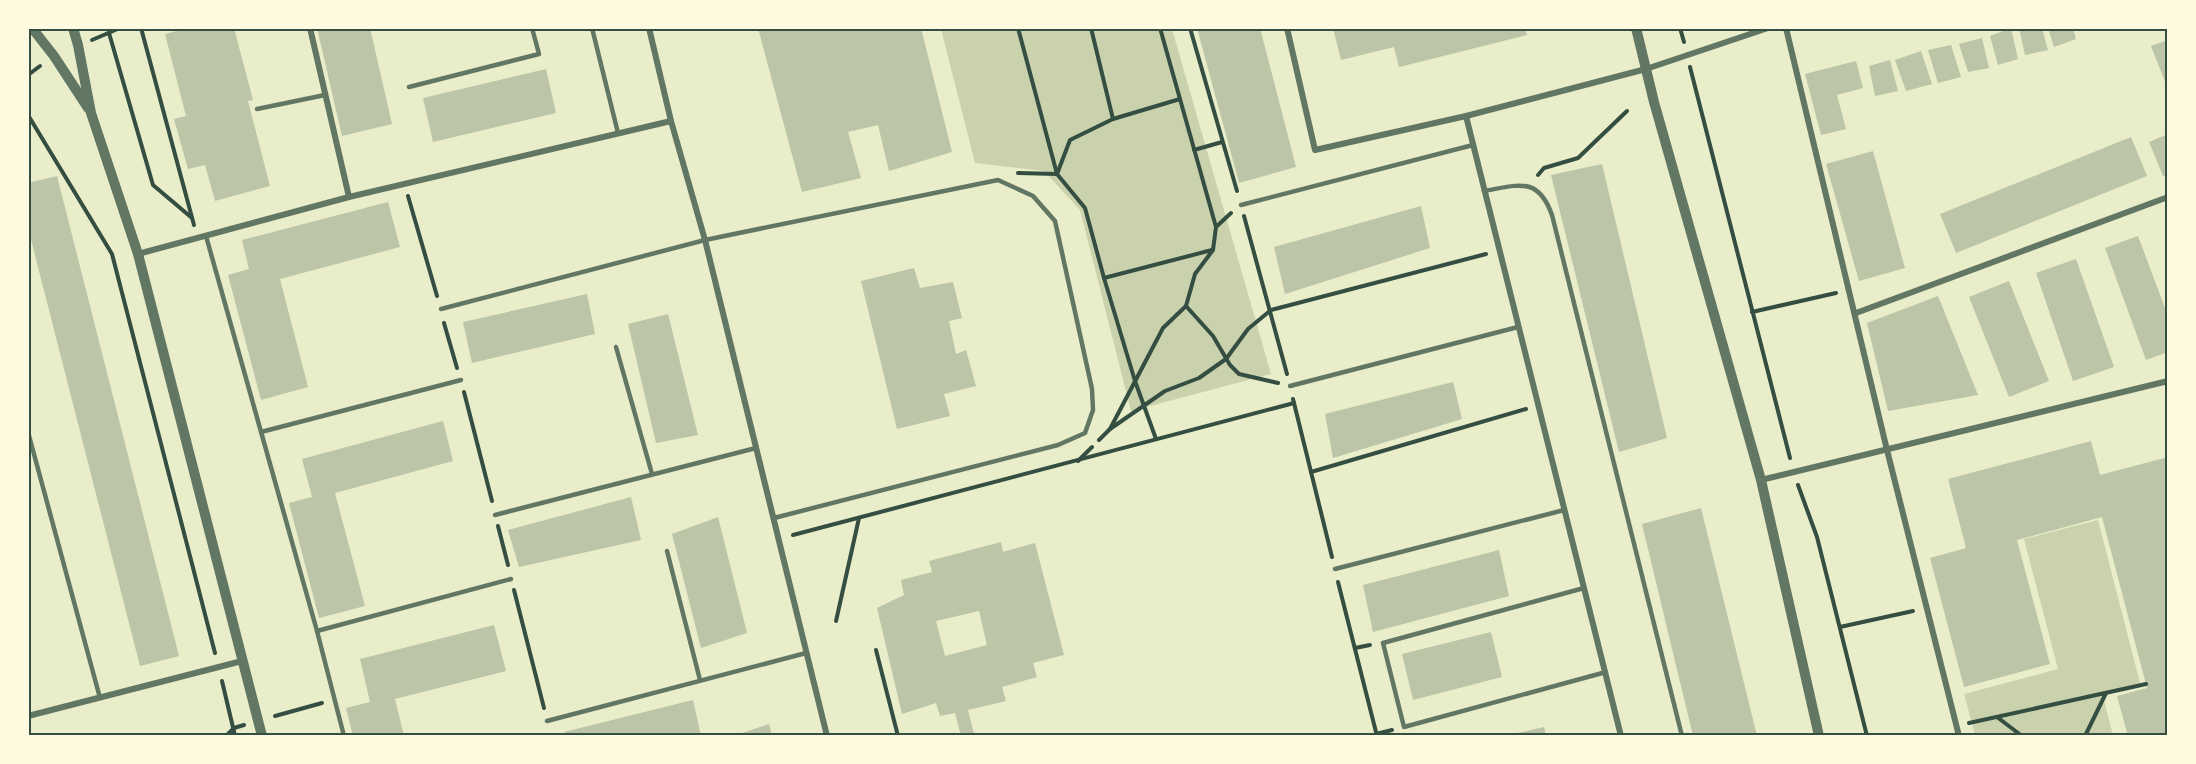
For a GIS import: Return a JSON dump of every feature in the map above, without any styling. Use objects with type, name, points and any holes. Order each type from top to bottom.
[{"type":"street","points":[[32,28],[54,56],[91,113]]},
{"type":"street","points":[[73,28],[91,113],[138,254],[262,735]]},
{"type":"street","points":[[310,28],[349,197]]},
{"type":"street","points":[[649,28],[671,121],[705,240],[827,735]]},
{"type":"street","points":[[1287,28],[1315,150],[1466,116],[1646,69],[1768,28]]},
{"type":"street","points":[[1636,28],[1761,480],[1819,735]]},
{"type":"street","points":[[1786,28],[1887,450],[1959,735]]},
{"type":"street","points":[[1466,116],[1621,735]]},
{"type":"street","points":[[138,254],[349,197],[671,121]]},
{"type":"street","points":[[1856,313],[2168,197]]},
{"type":"street","points":[[1761,480],[2168,381]]},
{"type":"street","points":[[28,716],[242,661]]},
{"type":"lane","points":[[409,87],[539,54],[532,28]]},
{"type":"lane","points":[[592,28],[618,133]]},
{"type":"lane","points":[[257,109],[325,96]]},
{"type":"lane","points":[[1241,205],[1473,145]]},
{"type":"lane","points":[[441,309],[705,240],[998,180],[1033,196],[1055,220],[1092,389],[1093,410],[1085,433],[1058,445],[774,518]]},
{"type":"lane","points":[[1484,191],[1529,185],[1539,190],[1547,201],[1682,735]]},
{"type":"lane","points":[[206,236],[344,735]]},
{"type":"lane","points":[[1290,386],[1518,327]]},
{"type":"lane","points":[[616,347],[652,474]]},
{"type":"lane","points":[[261,432],[461,380]]},
{"type":"lane","points":[[28,432],[100,698]]},
{"type":"lane","points":[[495,515],[756,448]]},
{"type":"lane","points":[[1335,569],[1564,510]]},
{"type":"lane","points":[[667,551],[700,680]]},
{"type":"lane","points":[[317,631],[512,579]]},
{"type":"lane","points":[[1584,588],[1383,642],[1404,727],[1606,672]]},
{"type":"lane","points":[[547,721],[806,654]]},
{"type":"path","points":[[89,40],[120,28]]},
{"type":"path","points":[[141,28],[198,238]]},
{"type":"path","points":[[1017,28],[1057,174],[1085,208],[1135,381],[1156,439]]},
{"type":"path","points":[[1091,28],[1113,119]]},
{"type":"path","points":[[1110,429],[1163,328],[1186,306],[1195,274],[1213,250],[1216,227],[1160,28]]},
{"type":"path","points":[[1680,28],[1793,472],[1817,537],[1867,735]]},
{"type":"path","points":[[109,33],[153,185],[192,218]]},
{"type":"path","points":[[28,75],[46,62]]},
{"type":"path","points":[[1057,174],[1070,140],[1113,119],[1180,99]]},
{"type":"path","points":[[1529,185],[1544,168],[1578,158],[1627,111]]},
{"type":"path","points":[[28,115],[112,254],[236,735]]},
{"type":"path","points":[[1194,150],[1222,142]]},
{"type":"path","points":[[404,184],[461,380],[547,721]]},
{"type":"path","points":[[1216,227],[1241,205]]},
{"type":"path","points":[[1104,278],[1213,250]]},
{"type":"path","points":[[1077,461],[1110,429],[1165,391],[1199,378],[1226,359],[1248,329],[1271,310],[1499,250]]},
{"type":"path","points":[[1752,312],[1850,290]]},
{"type":"path","points":[[1186,306],[1213,336],[1226,359],[1239,374],[1290,386]]},
{"type":"path","points":[[779,539],[1294,403]]},
{"type":"path","points":[[1311,472],[1538,406]]},
{"type":"path","points":[[837,621],[859,518]]},
{"type":"path","points":[[1840,627],[1927,608]]},
{"type":"path","points":[[876,650],[898,735]]},
{"type":"path","points":[[1957,726],[2146,684]]},
{"type":"path","points":[[2085,735],[2106,693]]},
{"type":"path","points":[[226,735],[234,728],[334,699]]},
{"type":"path","points":[[1997,717],[2022,735]]},
{"type":"green space","points":[[941,29],[1172,29],[1271,374],[1131,411],[1080,210],[1044,171],[975,163]]},
{"type":"green space","points":[[2098,520],[2140,683],[2102,693],[2113,735],[1975,735],[1964,694],[2058,669],[2024,539]]},
{"type":"building","points":[[189,28],[234,28],[253,100],[248,101],[270,186],[215,201],[205,165],[188,169],[174,119],[186,116],[165,34]]},
{"type":"building","points":[[317,28],[370,28],[392,124],[342,136]]},
{"type":"building","points":[[758,28],[921,28],[952,152],[889,171],[878,125],[848,132],[861,178],[802,192]]},
{"type":"building","points":[[1197,28],[1260,28],[1296,167],[1239,183]]},
{"type":"building","points":[[1333,28],[1525,28],[1527,35],[1399,67],[1394,47],[1341,60]]},
{"type":"building","points":[[2011,28],[2018,59],[1998,65],[1990,36]]},
{"type":"building","points":[[2019,28],[2042,28],[2048,50],[2025,55]]},
{"type":"building","points":[[2048,28],[2073,28],[2076,39],[2054,47]]},
{"type":"building","points":[[1982,38],[1989,68],[1968,72],[1959,44]]},
{"type":"building","points":[[2168,40],[2168,87],[2167,87],[2151,46]]},
{"type":"building","points":[[1951,45],[1961,77],[1938,83],[1928,50]]},
{"type":"building","points":[[1921,51],[1932,84],[1906,91],[1895,60]]},
{"type":"building","points":[[1890,60],[1898,91],[1875,96],[1869,66]]},
{"type":"building","points":[[1856,61],[1863,88],[1837,95],[1846,129],[1821,135],[1805,74]]},
{"type":"building","points":[[546,69],[556,113],[433,142],[423,98]]},
{"type":"building","points":[[2168,134],[2168,175],[2163,176],[2149,142]]},
{"type":"building","points":[[2131,137],[2147,176],[1956,253],[1940,214]]},
{"type":"building","points":[[1873,151],[1905,268],[1859,281],[1826,164]]},
{"type":"building","points":[[1602,164],[1667,438],[1619,452],[1551,175]]},
{"type":"building","points":[[57,176],[179,656],[140,666],[28,228],[28,183]]},
{"type":"building","points":[[388,202],[400,247],[280,279],[308,387],[261,400],[228,275],[249,269],[242,240]]},
{"type":"building","points":[[1421,206],[1430,248],[1285,294],[1274,247]]},
{"type":"building","points":[[2138,236],[2168,316],[2168,352],[2146,360],[2105,248]]},
{"type":"building","points":[[2076,259],[2114,367],[2073,381],[2036,273]]},
{"type":"building","points":[[914,268],[920,288],[953,282],[962,318],[949,321],[956,354],[966,350],[976,386],[944,394],[950,416],[897,429],[861,281]]},
{"type":"building","points":[[2009,281],[2049,381],[2009,397],[1969,297]]},
{"type":"building","points":[[587,294],[595,334],[472,363],[463,322]]},
{"type":"building","points":[[1938,296],[1978,395],[1888,411],[1867,323]]},
{"type":"building","points":[[668,314],[698,435],[656,443],[628,324]]},
{"type":"building","points":[[1453,382],[1462,419],[1333,458],[1325,414]]},
{"type":"building","points":[[443,421],[453,461],[335,493],[365,606],[319,618],[289,503],[312,497],[302,459]]},
{"type":"building","points":[[2091,441],[2100,475],[2168,457],[2168,736],[2128,736],[2117,696],[2147,688],[2102,517],[2017,540],[2050,664],[1964,687],[1930,558],[1966,548],[1948,479]]},
{"type":"building","points":[[631,497],[641,540],[519,567],[508,530]]},
{"type":"building","points":[[1701,508],[1757,736],[1693,736],[1642,524]]},
{"type":"building","points":[[718,517],[747,633],[701,648],[672,534]]},
{"type":"building","points":[[1001,542],[1003,552],[1035,543],[1064,655],[1033,663],[1037,677],[1002,687],[1006,701],[968,710],[974,734],[979,736],[961,736],[955,713],[940,716],[936,703],[902,714],[877,608],[904,595],[901,580],[932,572],[929,561]],"holes":[[[979,611],[987,645],[945,656],[936,621]]]},
{"type":"building","points":[[1499,550],[1509,596],[1373,632],[1363,585]]},
{"type":"building","points":[[494,625],[506,671],[395,699],[404,736],[353,736],[346,708],[370,702],[360,659]]},
{"type":"building","points":[[1491,632],[1502,677],[1413,700],[1402,654]]},
{"type":"building","points":[[693,700],[701,736],[566,736],[564,732]]},
{"type":"building","points":[[769,724],[772,736],[736,736],[736,735]]},
{"type":"building","points":[[1544,727],[1546,736],[1509,736],[1509,735]]}]
